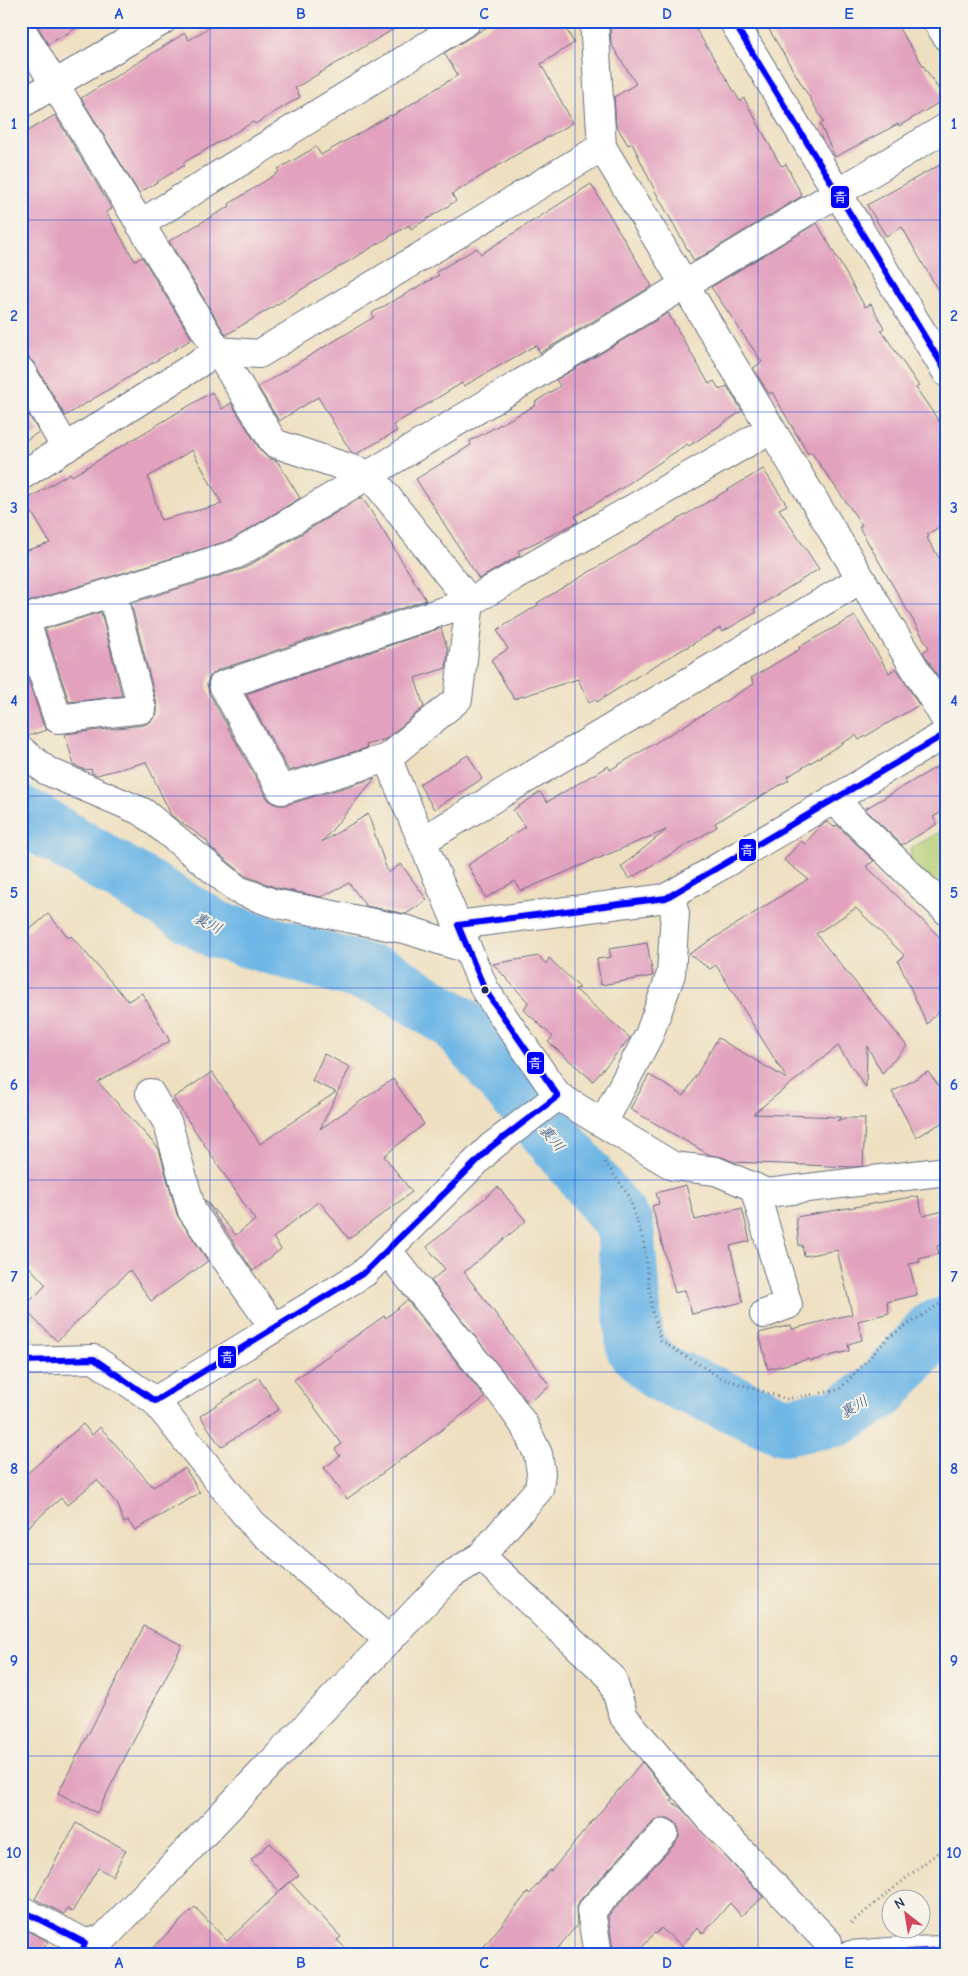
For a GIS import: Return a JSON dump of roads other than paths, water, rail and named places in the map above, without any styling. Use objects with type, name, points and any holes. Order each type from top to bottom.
[{"type":"street","points":[[21,104],[162,21]]},
{"type":"street","points":[[140,224],[467,21]]},
{"type":"street","points":[[594,21],[602,147],[947,722]]},
{"type":"street","points":[[733,21],[947,374]]},
{"type":"street","points":[[937,21],[947,37]]},
{"type":"street","points":[[21,29],[274,443],[370,475],[470,602],[458,699],[387,758],[281,790],[223,685],[470,602],[772,429]]},
{"type":"street","points":[[112,593],[142,709],[58,719],[25,619],[237,554],[947,127]]},
{"type":"street","points":[[21,476],[218,351],[258,354],[602,147]]},
{"type":"street","points":[[21,371],[66,448]]},
{"type":"street","points":[[422,841],[862,579]]},
{"type":"street","points":[[21,750],[47,771],[143,812],[238,890],[273,903],[408,930],[462,937],[666,898],[947,733]]},
{"type":"street","points":[[387,758],[485,990],[558,1096],[673,1166],[716,1171],[767,1193],[947,1170]]},
{"type":"street","points":[[833,799],[947,911]]},
{"type":"street","points":[[603,1124],[648,1035],[671,974],[675,913],[670,896]]},
{"type":"street","points":[[150,1093],[168,1124],[192,1211],[274,1328]]},
{"type":"street","points":[[155,1401],[364,1273],[491,1146],[558,1096]]},
{"type":"street","points":[[754,1187],[788,1305],[764,1314]]},
{"type":"street","points":[[21,1910],[83,1949],[103,1939],[451,1575],[481,1556],[539,1489],[541,1473],[538,1454],[524,1425],[506,1399],[387,1250]]},
{"type":"street","points":[[21,1361],[94,1359],[155,1401],[253,1524],[388,1640]]},
{"type":"street","points":[[481,1556],[612,1678],[624,1717],[712,1820],[840,1948],[902,1953],[947,1950]]},
{"type":"street","points":[[598,1955],[591,1911],[664,1833]]},
{"type":"waterway","name":"裏川","points":[[21,814],[217,930],[387,979],[457,1023],[580,1169],[625,1226],[635,1348],[661,1373],[784,1426],[837,1418],[880,1391],[934,1329],[947,1325]]}]
